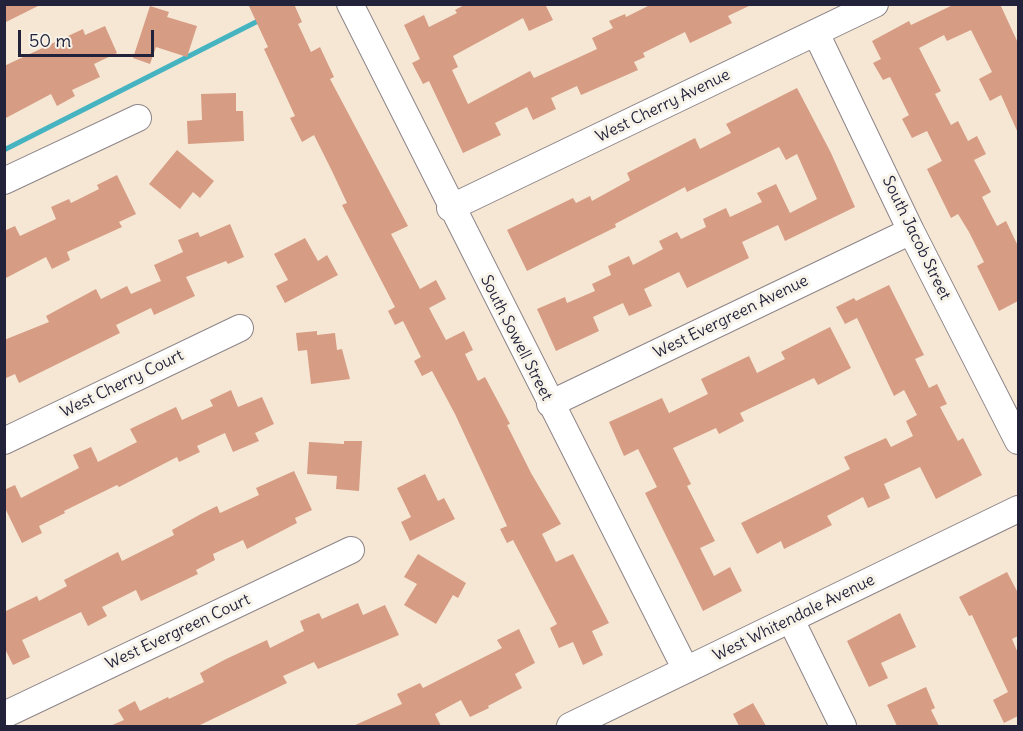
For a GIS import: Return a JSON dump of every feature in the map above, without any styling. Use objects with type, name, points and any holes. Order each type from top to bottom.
[{"type":"street","name":"South Sowell Street","points":[[350,4],[450,208],[686,670]]},
{"type":"street","name":"West Cherry Avenue","points":[[450,208],[875,4]]},
{"type":"street","name":"South Jacob Street","points":[[816,33],[911,231],[1018,441]]},
{"type":"street","points":[[4,181],[138,118]]},
{"type":"street","name":"West Evergreen Avenue","points":[[550,404],[911,231]]},
{"type":"street","name":"West Cherry Court","points":[[4,441],[240,328]]},
{"type":"street","name":"West Whitendale Avenue","points":[[570,726],[1018,509]]},
{"type":"street","name":"West Evergreen Court","points":[[4,715],[351,550]]},
{"type":"street","points":[[791,620],[843,726]]},
{"type":"building","points":[[4,4],[42,4],[4,23]]},
{"type":"building","points":[[248,4],[294,4],[302,22],[298,24],[311,52],[320,47],[334,77],[330,79],[408,226],[391,234],[420,289],[436,280],[446,299],[429,308],[446,340],[464,331],[473,350],[465,354],[478,381],[485,377],[510,424],[507,425],[531,473],[561,524],[542,534],[556,562],[573,554],[609,623],[592,631],[603,655],[583,665],[573,642],[559,648],[550,628],[557,624],[513,540],[507,543],[500,529],[507,526],[455,414],[432,371],[422,376],[414,361],[421,357],[403,321],[395,325],[388,311],[395,307],[342,205],[347,203],[314,135],[302,142],[290,118],[295,116],[264,49],[268,47]]},
{"type":"building","points":[[466,4],[550,4],[546,6],[553,20],[529,31],[523,18],[453,56],[458,67],[452,70],[468,104],[530,71],[534,78],[597,49],[592,38],[613,28],[609,21],[625,14],[626,17],[652,4],[753,4],[728,16],[732,23],[690,43],[685,32],[643,53],[645,57],[634,62],[638,70],[581,95],[577,86],[551,98],[556,109],[533,120],[527,107],[495,123],[501,135],[463,153],[429,81],[423,84],[412,63],[420,59],[404,25],[424,15],[429,27],[457,13],[455,10]]},
{"type":"building","points":[[955,4],[1000,4],[1018,43],[1018,133],[1001,95],[990,101],[979,79],[992,72],[971,30],[947,41],[944,35],[919,48],[941,91],[935,94],[951,125],[958,121],[968,141],[977,136],[986,154],[974,160],[991,192],[982,197],[997,226],[1006,221],[1018,246],[1018,301],[999,311],[977,266],[984,262],[969,232],[958,214],[951,218],[927,169],[942,161],[927,131],[912,138],[902,119],[909,115],[890,77],[883,80],[873,63],[881,59],[872,41],[909,21],[911,25]]},
{"type":"building","points":[[150,6],[169,12],[167,17],[197,26],[187,57],[156,47],[150,64],[133,58]]},
{"type":"building","points":[[105,26],[117,53],[94,64],[100,77],[72,90],[75,96],[57,106],[51,94],[4,119],[4,66],[83,29],[85,35]]},
{"type":"building","points":[[797,88],[831,153],[855,207],[785,241],[778,225],[742,242],[749,258],[687,288],[679,272],[644,289],[652,306],[629,316],[623,303],[593,317],[599,331],[556,351],[537,309],[565,297],[567,303],[595,291],[592,284],[611,275],[608,266],[629,256],[633,265],[663,249],[659,241],[677,232],[681,239],[706,227],[703,219],[726,208],[730,217],[762,202],[757,193],[776,184],[790,213],[817,199],[797,154],[786,160],[779,147],[687,192],[685,187],[615,224],[616,227],[527,271],[507,230],[573,198],[576,203],[590,196],[592,201],[630,180],[627,173],[695,138],[700,149],[731,133],[726,124]]},
{"type":"building","points":[[236,93],[236,111],[243,111],[244,141],[188,144],[187,121],[202,120],[201,94]]},
{"type":"building","points":[[177,150],[214,181],[200,198],[193,192],[180,209],[149,184]]},
{"type":"building","points":[[117,175],[136,214],[119,222],[122,227],[67,252],[70,260],[52,269],[46,257],[4,279],[4,231],[15,226],[20,236],[56,219],[51,207],[69,199],[71,203],[99,189],[97,185]]},
{"type":"building","points":[[230,224],[244,257],[228,264],[226,261],[186,277],[195,296],[154,315],[151,308],[116,325],[120,333],[19,383],[15,374],[4,379],[4,340],[49,322],[46,316],[96,289],[101,299],[127,286],[131,294],[161,281],[154,265],[183,252],[178,240],[198,232],[200,237]]},
{"type":"building","points":[[305,238],[318,261],[327,255],[338,275],[285,303],[276,286],[288,280],[274,254]]},
{"type":"building","points":[[889,285],[924,355],[915,359],[929,388],[937,384],[947,404],[940,407],[958,441],[963,438],[982,475],[936,499],[920,467],[884,484],[890,498],[868,508],[863,497],[827,516],[832,525],[784,549],[781,541],[757,554],[741,523],[850,469],[844,457],[886,438],[891,447],[913,436],[906,421],[917,415],[904,390],[894,396],[857,318],[845,324],[836,307],[854,298],[856,301]]},
{"type":"building","points":[[830,327],[851,368],[818,385],[814,378],[740,413],[744,421],[719,434],[716,428],[673,448],[691,484],[687,486],[715,541],[700,548],[714,576],[730,567],[742,591],[703,611],[645,493],[657,487],[638,449],[624,456],[609,422],[662,398],[669,413],[708,394],[701,379],[749,356],[757,373],[785,359],[781,352]]},
{"type":"building","points":[[317,331],[317,335],[335,333],[337,350],[342,349],[350,379],[311,384],[307,350],[298,351],[296,333]]},
{"type":"building","points":[[231,390],[238,407],[262,397],[274,424],[255,433],[259,441],[233,452],[225,433],[197,446],[200,452],[179,462],[177,457],[119,487],[117,485],[64,511],[65,513],[39,526],[42,533],[22,543],[4,506],[4,490],[15,485],[21,498],[79,468],[73,455],[91,447],[98,462],[137,442],[130,429],[176,407],[182,420],[213,406],[210,400]]},
{"type":"building","points":[[344,441],[362,441],[359,491],[336,489],[337,476],[307,474],[309,442],[344,444]]},
{"type":"building","points":[[294,471],[312,510],[295,518],[297,523],[247,549],[243,540],[213,554],[215,560],[196,570],[198,574],[141,601],[136,590],[102,607],[107,616],[88,626],[81,612],[22,640],[30,657],[13,665],[4,647],[4,612],[37,596],[39,601],[67,586],[64,580],[118,552],[122,561],[174,535],[172,530],[217,506],[220,513],[259,495],[256,488]]},
{"type":"building","points":[[425,474],[438,501],[444,498],[455,519],[410,541],[401,522],[411,517],[397,488]]},
{"type":"building","points":[[418,554],[466,583],[458,598],[453,595],[436,624],[404,605],[417,584],[404,577]]},
{"type":"building","points":[[1007,572],[1018,593],[1018,636],[1012,639],[1018,653],[1018,716],[1004,723],[993,700],[1008,692],[972,615],[969,616],[959,597]]},
{"type":"building","points":[[358,603],[363,615],[385,605],[399,635],[318,669],[314,662],[283,676],[287,683],[198,726],[110,726],[124,720],[118,710],[135,701],[140,711],[168,697],[169,699],[204,682],[200,673],[226,659],[267,640],[270,648],[304,631],[300,621],[319,613],[322,619]]},
{"type":"building","points":[[900,613],[916,647],[881,663],[888,678],[869,687],[847,641]]},
{"type":"building","points":[[519,629],[535,663],[515,674],[522,688],[488,706],[489,708],[470,717],[461,700],[435,714],[441,726],[353,726],[402,704],[397,694],[420,683],[423,688],[502,648],[497,640]]},
{"type":"building","points":[[926,687],[935,708],[931,710],[939,726],[897,726],[887,705]]},
{"type":"building","points":[[753,703],[766,726],[739,726],[733,714]]},
{"type":"waterway","points":[[4,150],[260,20]]}]
